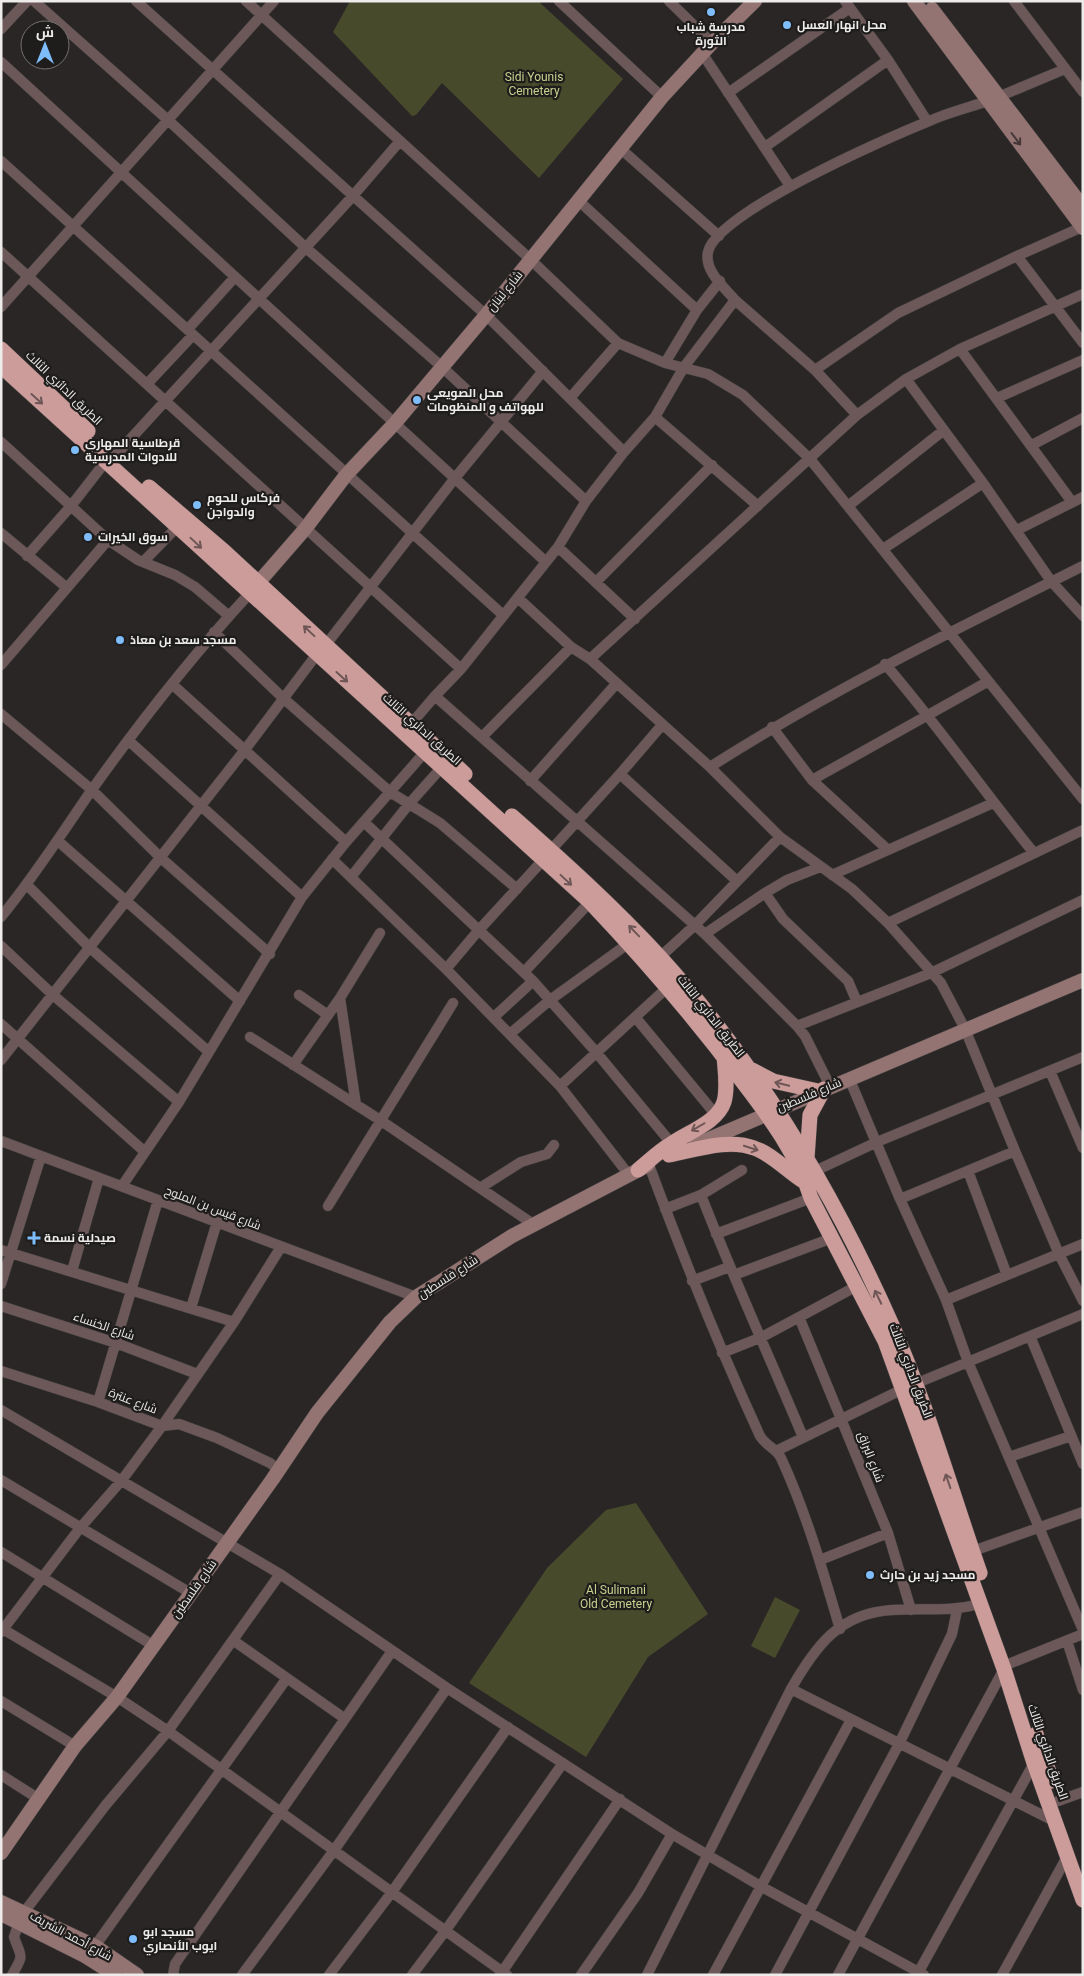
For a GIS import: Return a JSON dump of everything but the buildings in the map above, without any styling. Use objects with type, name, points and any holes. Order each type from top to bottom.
[{"type":"highway","name":"الطريق الدائري الثالث","points":[[1,349],[178,526],[254,588],[321,650],[424,752],[547,854],[669,986],[724,1056],[772,1111],[807,1158],[811,1177],[811,1198],[909,1386],[972,1551],[1008,1666],[1034,1763],[1057,1822],[1083,1900]]},
{"type":"highway","name":"الطريق الدائري الثالث","points":[[2,368],[225,552],[254,588]]},
{"type":"highway","name":"الطريق الدائري الثالث","points":[[321,650],[411,724],[547,854],[660,957],[748,1068],[811,1177],[826,1190],[891,1323],[909,1386],[980,1604],[1008,1666],[1083,1875]]},
{"type":"highway","points":[[638,1170],[716,1115],[724,1101],[724,1056]]},
{"type":"highway","points":[[748,1068],[773,1082],[824,1089],[810,1115],[807,1158]]},
{"type":"highway","points":[[670,1149],[740,1145],[756,1148],[811,1177]]},
{"type":"street","points":[[1,29],[27,1]]},
{"type":"street","points":[[34,1],[168,120],[306,247],[442,366],[586,502]]},
{"type":"street","points":[[136,1],[486,316],[624,452]]},
{"type":"street","points":[[246,1],[530,259],[618,343],[665,363],[708,374],[743,395],[810,459],[1083,799]]},
{"type":"street","points":[[1,307],[274,1]]},
{"type":"street","points":[[559,1],[662,97]]},
{"type":"street","points":[[669,1],[707,48],[728,93],[790,186]]},
{"type":"street","name":"شارع لبنان","points":[[254,588],[305,528],[346,475],[395,422],[486,316],[662,97],[707,48],[755,1]]},
{"type":"street","points":[[914,1],[1083,207]]},
{"type":"street","points":[[815,370],[898,313],[1017,256],[1083,228],[926,1]]},
{"type":"street","points":[[1014,1],[1083,92]]},
{"type":"street","points":[[728,93],[848,4],[888,60],[927,121]]},
{"type":"street","points":[[765,147],[888,60]]},
{"type":"street","points":[[1,62],[546,562]]},
{"type":"street","points":[[856,415],[815,370],[735,300],[710,270],[707,260],[708,250],[719,236],[752,209],[790,186],[927,121],[993,99],[1065,69]]},
{"type":"street","points":[[27,556],[110,459],[211,352],[352,197],[400,141]]},
{"type":"street","points":[[621,149],[719,236]]},
{"type":"street","points":[[1,161],[75,226],[346,475],[504,615]]},
{"type":"street","points":[[579,201],[696,310]]},
{"type":"street","points":[[1,252],[148,383],[461,669]]},
{"type":"street","points":[[1017,256],[1083,344]]},
{"type":"street","points":[[148,383],[235,277]]},
{"type":"street","points":[[665,363],[696,310],[720,282]]},
{"type":"street","points":[[590,659],[856,415],[906,378],[960,349],[1083,294]]},
{"type":"street","points":[[411,724],[461,669],[558,547],[586,502],[624,452],[655,417],[684,367],[735,300]]},
{"type":"street","points":[[570,398],[618,343]]},
{"type":"street","points":[[960,349],[1072,502]]},
{"type":"street","points":[[997,398],[1083,360]]},
{"type":"street","points":[[1,1060],[125,900],[161,858],[455,478],[542,371]]},
{"type":"street","points":[[906,378],[1017,530],[1051,582],[1083,616]]},
{"type":"street","points":[[655,417],[758,506]]},
{"type":"street","points":[[1032,445],[1083,418]]},
{"type":"street","points":[[848,506],[944,430]]},
{"type":"street","points":[[1,442],[108,540],[143,562],[175,575],[195,587],[229,616]]},
{"type":"street","points":[[597,581],[712,466]]},
{"type":"street","points":[[883,549],[983,483]]},
{"type":"street","points":[[1017,530],[1083,497]]},
{"type":"street","points":[[143,562],[178,526]]},
{"type":"street","points":[[2,535],[66,587]]},
{"type":"street","points":[[1,665],[108,540]]},
{"type":"street","points":[[558,547],[597,581],[635,619]]},
{"type":"street","points":[[710,767],[772,727],[885,664],[1083,566]]},
{"type":"street","points":[[1,917],[27,886],[92,790],[172,684],[214,632],[254,588]]},
{"type":"street","points":[[518,598],[571,647],[590,659],[710,767],[780,837],[852,889],[888,923],[941,984],[965,1029],[1059,1254],[1083,1302]]},
{"type":"street","points":[[214,632],[283,698],[390,792],[440,823],[517,889]]},
{"type":"street","points":[[482,737],[571,647]]},
{"type":"street","points":[[885,664],[928,714],[993,803],[1034,853]]},
{"type":"street","points":[[812,780],[988,682]]},
{"type":"street","points":[[172,684],[346,842]]},
{"type":"street","points":[[530,781],[616,684]]},
{"type":"street","points":[[435,696],[530,781],[579,820],[705,934],[797,1026],[805,1036],[824,1089]]},
{"type":"street","points":[[1,714],[92,790],[161,858],[270,954]]},
{"type":"street","points":[[446,969],[478,930],[579,820],[662,725]]},
{"type":"street","points":[[772,727],[812,780],[888,850]]},
{"type":"street","points":[[129,741],[302,897]]},
{"type":"street","points":[[122,1186],[179,1102],[270,954],[302,897],[346,842],[424,752]]},
{"type":"street","points":[[351,878],[381,838],[442,767]]},
{"type":"street","points":[[620,774],[737,881]]},
{"type":"street","points":[[832,875],[993,803]]},
{"type":"street","points":[[364,822],[533,981],[596,1052],[670,1149]]},
{"type":"street","points":[[888,923],[1083,830]]},
{"type":"street","points":[[660,957],[694,926],[780,837]]},
{"type":"street","points":[[58,841],[240,1002]]},
{"type":"street","points":[[332,859],[510,1033],[638,1170],[665,1209],[722,1353],[760,1436],[770,1448],[776,1451],[820,1560],[840,1628]]},
{"type":"street","points":[[705,934],[787,880],[820,867]]},
{"type":"street","points":[[27,886],[89,947],[209,1052]]},
{"type":"street","points":[[765,893],[783,919],[848,981],[857,1002]]},
{"type":"street","points":[[797,1026],[931,973],[1083,900]]},
{"type":"street","points":[[524,972],[590,902]]},
{"type":"street","points":[[293,1065],[340,998],[380,933]]},
{"type":"street","points":[[510,1033],[550,1000],[629,943]]},
{"type":"street","points":[[1,946],[53,995],[179,1102]]},
{"type":"street","name":"شارع فلسطين","points":[[670,1149],[772,1111],[1083,980]]},
{"type":"street","points":[[494,1017],[533,981]]},
{"type":"street","points":[[560,1086],[669,986]]},
{"type":"street","points":[[299,995],[328,1014]]},
{"type":"street","points":[[340,998],[356,1105]]},
{"type":"street","points":[[328,1206],[453,1003]]},
{"type":"street","points":[[636,1018],[716,1115]]},
{"type":"street","points":[[1,1024],[145,1152]]},
{"type":"street","points":[[250,1037],[380,1120],[534,1224]]},
{"type":"street","points":[[811,1177],[877,1142],[1083,1057]]},
{"type":"street","points":[[1050,1071],[1078,1123],[1083,1148]]},
{"type":"street","points":[[849,1078],[900,1199],[946,1300],[968,1362],[1083,1630]]},
{"type":"street","name":"شارع قيس بن الملوح","points":[[1,1141],[416,1297]]},
{"type":"street","points":[[480,1188],[521,1162],[547,1154],[554,1145]]},
{"type":"street","points":[[900,1199],[1015,1152]]},
{"type":"street","points":[[1,1284],[6,1252],[41,1156]]},
{"type":"street","name":"شارع فلسطين","points":[[2,1849],[75,1746],[118,1697],[279,1470],[317,1413],[390,1322],[416,1297],[534,1224],[638,1170]]},
{"type":"street","points":[[665,1209],[701,1195],[742,1170]]},
{"type":"street","points":[[968,1171],[1007,1275]]},
{"type":"street","points":[[72,1271],[99,1178]]},
{"type":"street","points":[[701,1195],[731,1271],[762,1338],[802,1437]]},
{"type":"street","points":[[716,1234],[811,1198]]},
{"type":"street","points":[[98,1402],[158,1200]]},
{"type":"street","points":[[191,1308],[217,1222]]},
{"type":"street","points":[[692,1280],[731,1271],[832,1238]]},
{"type":"street","points":[[946,1300],[1083,1244]]},
{"type":"street","points":[[281,1247],[234,1322],[162,1426],[122,1480],[80,1528],[2,1630],[118,1697],[168,1731],[446,1930],[503,1974],[620,1799]]},
{"type":"street","points":[[6,1252],[132,1289],[234,1322]]},
{"type":"street","points":[[722,1353],[762,1338],[857,1286]]},
{"type":"street","name":"شارع الخنساء","points":[[1,1306],[116,1343],[197,1374]]},
{"type":"street","points":[[776,1451],[909,1386],[1083,1314]]},
{"type":"street","name":"شارع البراق","points":[[799,1317],[843,1419],[888,1533],[911,1610]]},
{"type":"street","points":[[1030,1336],[1083,1464]]},
{"type":"street","name":"شارع عنترة","points":[[1,1371],[98,1402],[162,1426],[179,1424],[270,1463],[279,1470]]},
{"type":"street","points":[[1,1410],[280,1574],[447,1688],[672,1834],[762,1887],[858,1938],[920,1974],[1034,1763]]},
{"type":"street","points":[[1009,1457],[1071,1436]]},
{"type":"street","points":[[1,1480],[192,1594]]},
{"type":"street","points":[[972,1551],[1083,1512]]},
{"type":"street","points":[[820,1560],[888,1533]]},
{"type":"street","points":[[1,1552],[154,1646]]},
{"type":"street","points":[[12,1975],[22,1956],[14,1937],[22,1917],[105,1806],[168,1731],[280,1574]]},
{"type":"street","points":[[647,1975],[791,1689],[809,1656],[823,1640],[840,1628],[873,1613],[911,1610],[957,1610],[980,1604]]},
{"type":"street","points":[[775,1975],[898,1744],[952,1634],[957,1610]]},
{"type":"street","points":[[838,1975],[1008,1666],[1083,1634]]},
{"type":"street","points":[[234,1641],[344,1718]]},
{"type":"street","points":[[1067,1641],[1083,1690]]},
{"type":"street","points":[[173,1975],[175,1964],[279,1811],[392,1651]]},
{"type":"street","points":[[95,1946],[223,1769],[286,1678]]},
{"type":"street","points":[[242,1975],[335,1850],[447,1688]]},
{"type":"street","points":[[791,1689],[1057,1822]]},
{"type":"street","points":[[1,1701],[75,1746]]},
{"type":"street","points":[[713,1975],[851,1720]]},
{"type":"street","points":[[329,1975],[392,1892],[508,1727]]},
{"type":"street","points":[[412,1975],[446,1930],[563,1763]]},
{"type":"street","points":[[1,1776],[39,1799]]},
{"type":"street","points":[[1058,1802],[1083,1792]]},
{"type":"street","points":[[581,1975],[638,1893],[672,1834]]},
{"type":"street","points":[[1002,1975],[1068,1855]]},
{"type":"street","name":"شارع أحمد الشريف","points":[[1,1902],[115,1975]]},
{"type":"street","name":"شارع أحمد الشريف","points":[[1,1914],[22,1917],[95,1946],[137,1975]]},
{"type":"green space","name":"Sidi Younis Cemetery","points":[[350,1],[538,1],[623,79],[539,178],[442,83],[416,115],[412,116],[333,32]]},
{"type":"green space","name":"Al Sulimani Old Cemetery","points":[[636,1503],[708,1614],[648,1657],[586,1757],[469,1683],[547,1568],[606,1510]]},
{"type":"green space","points":[[775,1597],[800,1610],[775,1658],[751,1646]]},
{"type":"place","name":"مدرسة شباب الثورة","points":[[711,12]]},
{"type":"place","name":"محل انهار العسل","points":[[787,25]]},
{"type":"place","name":"محل الصويعي للهواتف و المنظومات","points":[[417,400]]},
{"type":"place","name":"قرطاسية المهاري للادوات المدرسية","points":[[75,450]]},
{"type":"place","name":"فركاس للحوم والدواجن","points":[[197,505]]},
{"type":"place","name":"سوق الخيرات","points":[[88,537]]},
{"type":"place","name":"مسجد سعد بن معاذ","points":[[120,640]]},
{"type":"place","name":"صيدلية نسمة","points":[[34,1238]]},
{"type":"place","name":"مسجد زيد بن حارث","points":[[870,1575]]},
{"type":"place","name":"مسجد ابو ايوب الأنصاري","points":[[133,1939]]}]
